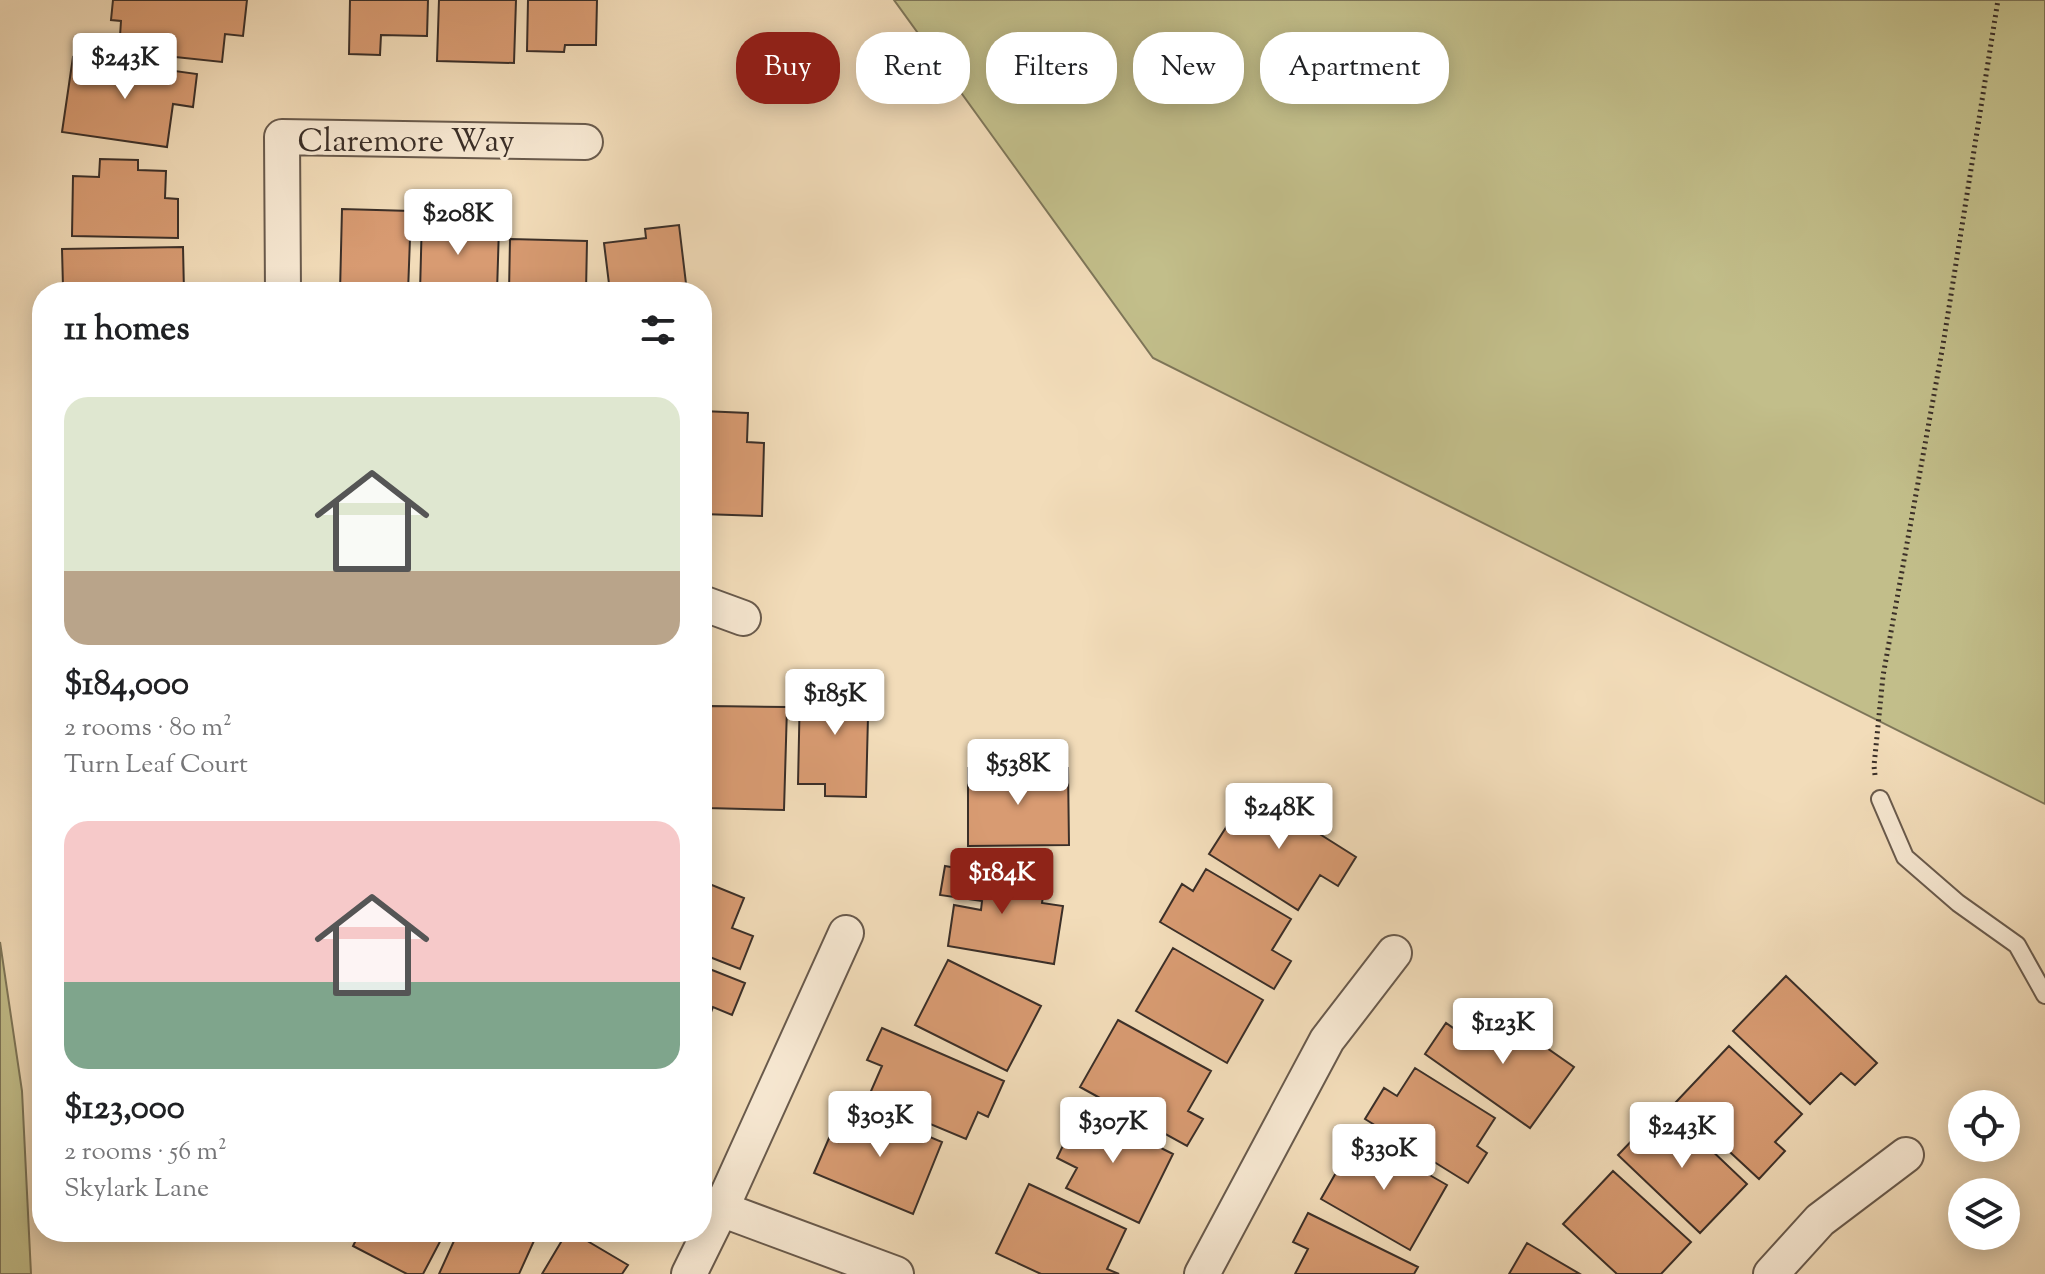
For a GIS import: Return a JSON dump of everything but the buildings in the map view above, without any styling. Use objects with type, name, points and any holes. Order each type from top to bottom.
[{"type":"street","name":"Claremore Way","points":[[283,282],[282,137],[585,142]]},
{"type":"street","points":[[712,607],[743,618]]},
{"type":"street","points":[[846,933],[712,1205],[896,1274]]},
{"type":"street","points":[[1202,1274],[1327,1040],[1394,953]]},
{"type":"street","points":[[1771,1274],[1820,1220],[1906,1155]]},
{"type":"street","points":[[689,1274],[700,1242]]},
{"type":"lane","points":[[1880,799],[1905,857],[1958,903],[2017,945],[2045,995]]},
{"type":"path","points":[[1880,799],[1874,766],[1883,676],[1940,360],[1998,0]]},
{"type":"shaded area","points":[[894,0],[2045,0],[2045,804],[1153,358],[969,104],[970,32],[917,32]]},
{"type":"shaded area","points":[[0,942],[22,1091],[31,1274],[0,1274]]}]
